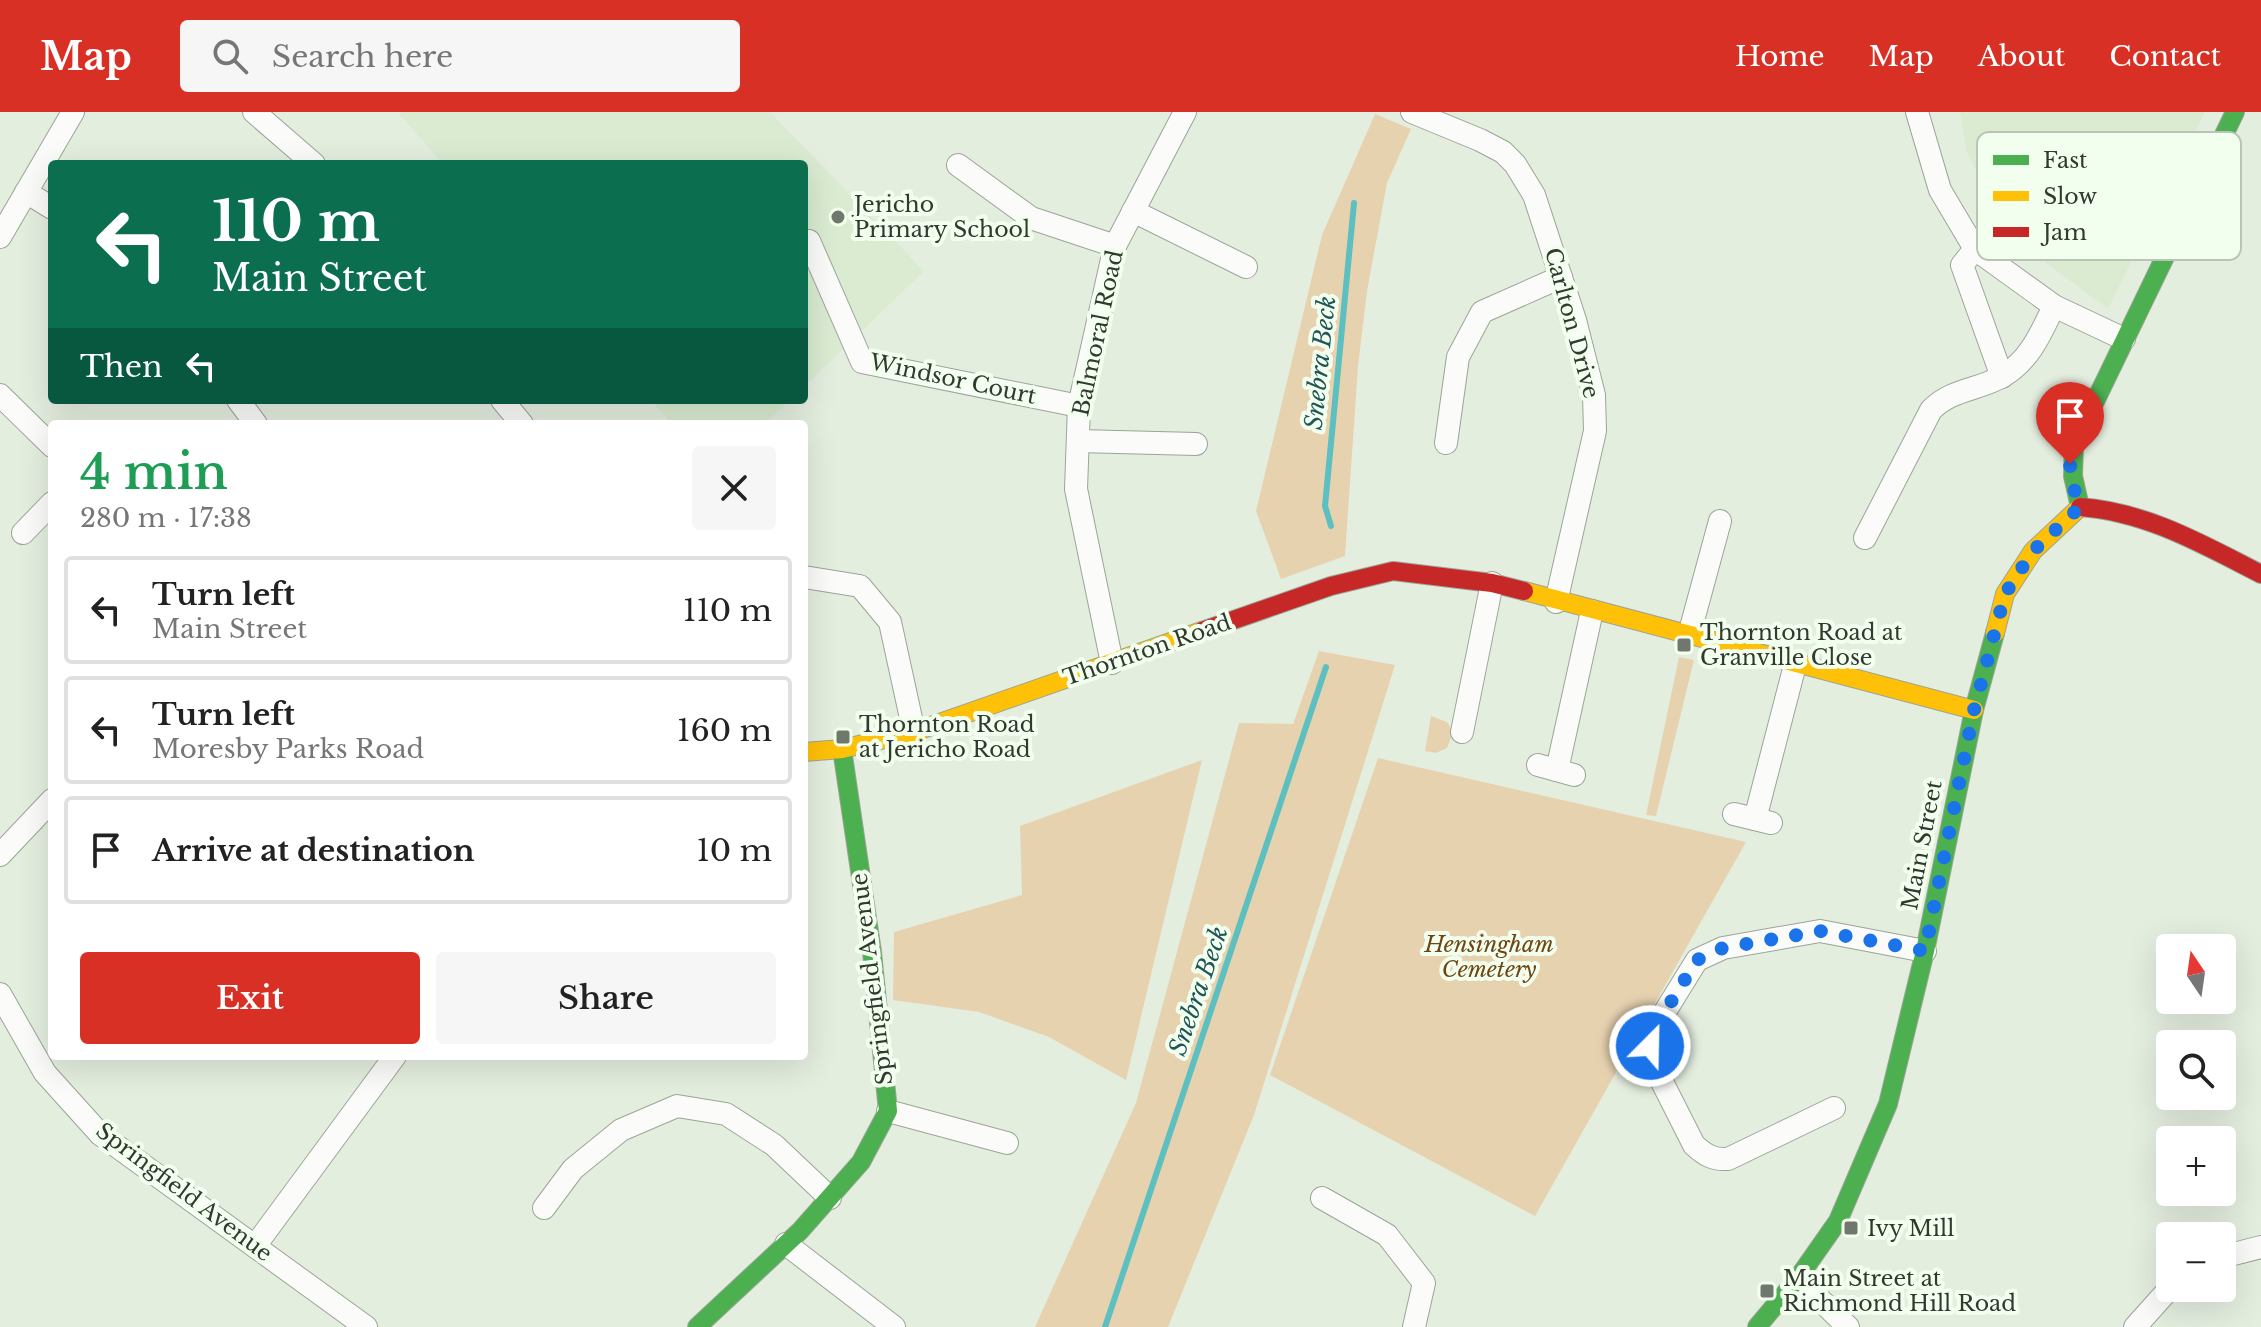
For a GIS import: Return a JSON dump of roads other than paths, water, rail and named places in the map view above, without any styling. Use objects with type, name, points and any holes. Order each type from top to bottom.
[{"type":"street","points":[[0,237],[73,112]]},
{"type":"street","points":[[254,112],[309,160]]},
{"type":"street","name":"Balmoral Road","points":[[1112,663],[1076,489],[1079,406],[1115,246],[1185,112]]},
{"type":"street","name":"Carlton Drive","points":[[1412,112],[1480,140],[1503,152],[1515,164],[1534,195],[1561,277],[1586,365],[1596,415],[1556,602]]},
{"type":"street","points":[[1917,112],[1940,190],[1975,249],[1962,265],[2002,377]]},
{"type":"street","points":[[2225,132],[2235,112]]},
{"type":"street","points":[[958,165],[1031,218],[1115,246]]},
{"type":"street","points":[[26,192],[48,206]]},
{"type":"street","points":[[1133,211],[1246,267]]},
{"type":"street","name":"Windsor Court","points":[[809,241],[862,362],[1079,406]]},
{"type":"street","points":[[1990,260],[2054,306],[2124,339]]},
{"type":"street","points":[[2163,260],[2074,445],[2070,464],[2072,483],[2080,507],[2102,507],[2163,525],[2261,574]]},
{"type":"street","points":[[1446,443],[1458,357],[1482,312],[1561,277]]},
{"type":"street","points":[[1865,538],[1931,410],[1941,399],[2002,377],[2021,363],[2034,347],[2054,306]]},
{"type":"street","points":[[0,395],[48,442]]},
{"type":"street","points":[[505,404],[519,420]]},
{"type":"street","points":[[1078,441],[1196,444]]},
{"type":"street","points":[[23,533],[48,507]]},
{"type":"street","name":"Main Street","points":[[1757,1327],[1798,1278],[1838,1221],[1888,1104],[1925,951],[1974,710],[2008,588],[2033,551],[2080,507]]},
{"type":"street","points":[[1689,635],[1720,521]]},
{"type":"street","name":"Thornton Road","points":[[808,752],[842,749],[914,732],[1331,586],[1393,571],[1492,583],[1974,710]]},
{"type":"street","points":[[808,578],[860,586],[890,622],[914,732]]},
{"type":"street","points":[[1458,719],[1492,583]]},
{"type":"street","points":[[1556,770],[1592,611]]},
{"type":"street","points":[[1753,819],[1795,665]]},
{"type":"street","name":"Springfield Avenue","points":[[697,1327],[830,1198],[861,1162],[888,1111],[872,952],[842,749]]},
{"type":"street","points":[[0,855],[48,804]]},
{"type":"street","points":[[1834,1108],[1728,1159],[1715,1160],[1694,1145],[1655,1068],[1650,1046],[1653,1031],[1697,960],[1723,948],[1820,931],[1925,951]]},
{"type":"street","name":"Springfield Avenue","points":[[0,994],[45,1073],[100,1134],[366,1327]]},
{"type":"street","points":[[255,1246],[392,1060]]},
{"type":"street","points":[[544,1208],[573,1169],[621,1130],[677,1106],[726,1114],[774,1145],[830,1198]]},
{"type":"street","points":[[888,1111],[1007,1143]]},
{"type":"street","points":[[1322,1198],[1387,1235],[1424,1283],[1414,1327]]},
{"type":"street","points":[[786,1244],[894,1327]]},
{"type":"street","points":[[2236,1253],[2261,1247]]},
{"type":"street","points":[[1798,1278],[1848,1327]]},
{"type":"street","points":[[2137,1326],[2158,1302]]},
{"type":"waterway","name":"Snebra Beck","points":[[1331,526],[1325,506],[1354,203]]},
{"type":"waterway","name":"Snebra Beck","points":[[1105,1327],[1326,667]]},
{"type":"place","name":"Jericho Primary School","points":[[838,217]]},
{"type":"place","name":"Thornton Road at Granville Close","points":[[1684,645]]},
{"type":"place","name":"Thornton Road at Jericho Road","points":[[843,737]]},
{"type":"place","name":"Ivy Mill","points":[[1851,1228]]},
{"type":"place","name":"Main Street at Richmond Hill Road","points":[[1767,1291]]},
{"type":"park label","name":"Hensingham Cemetery","points":[[1489,956]]}]
